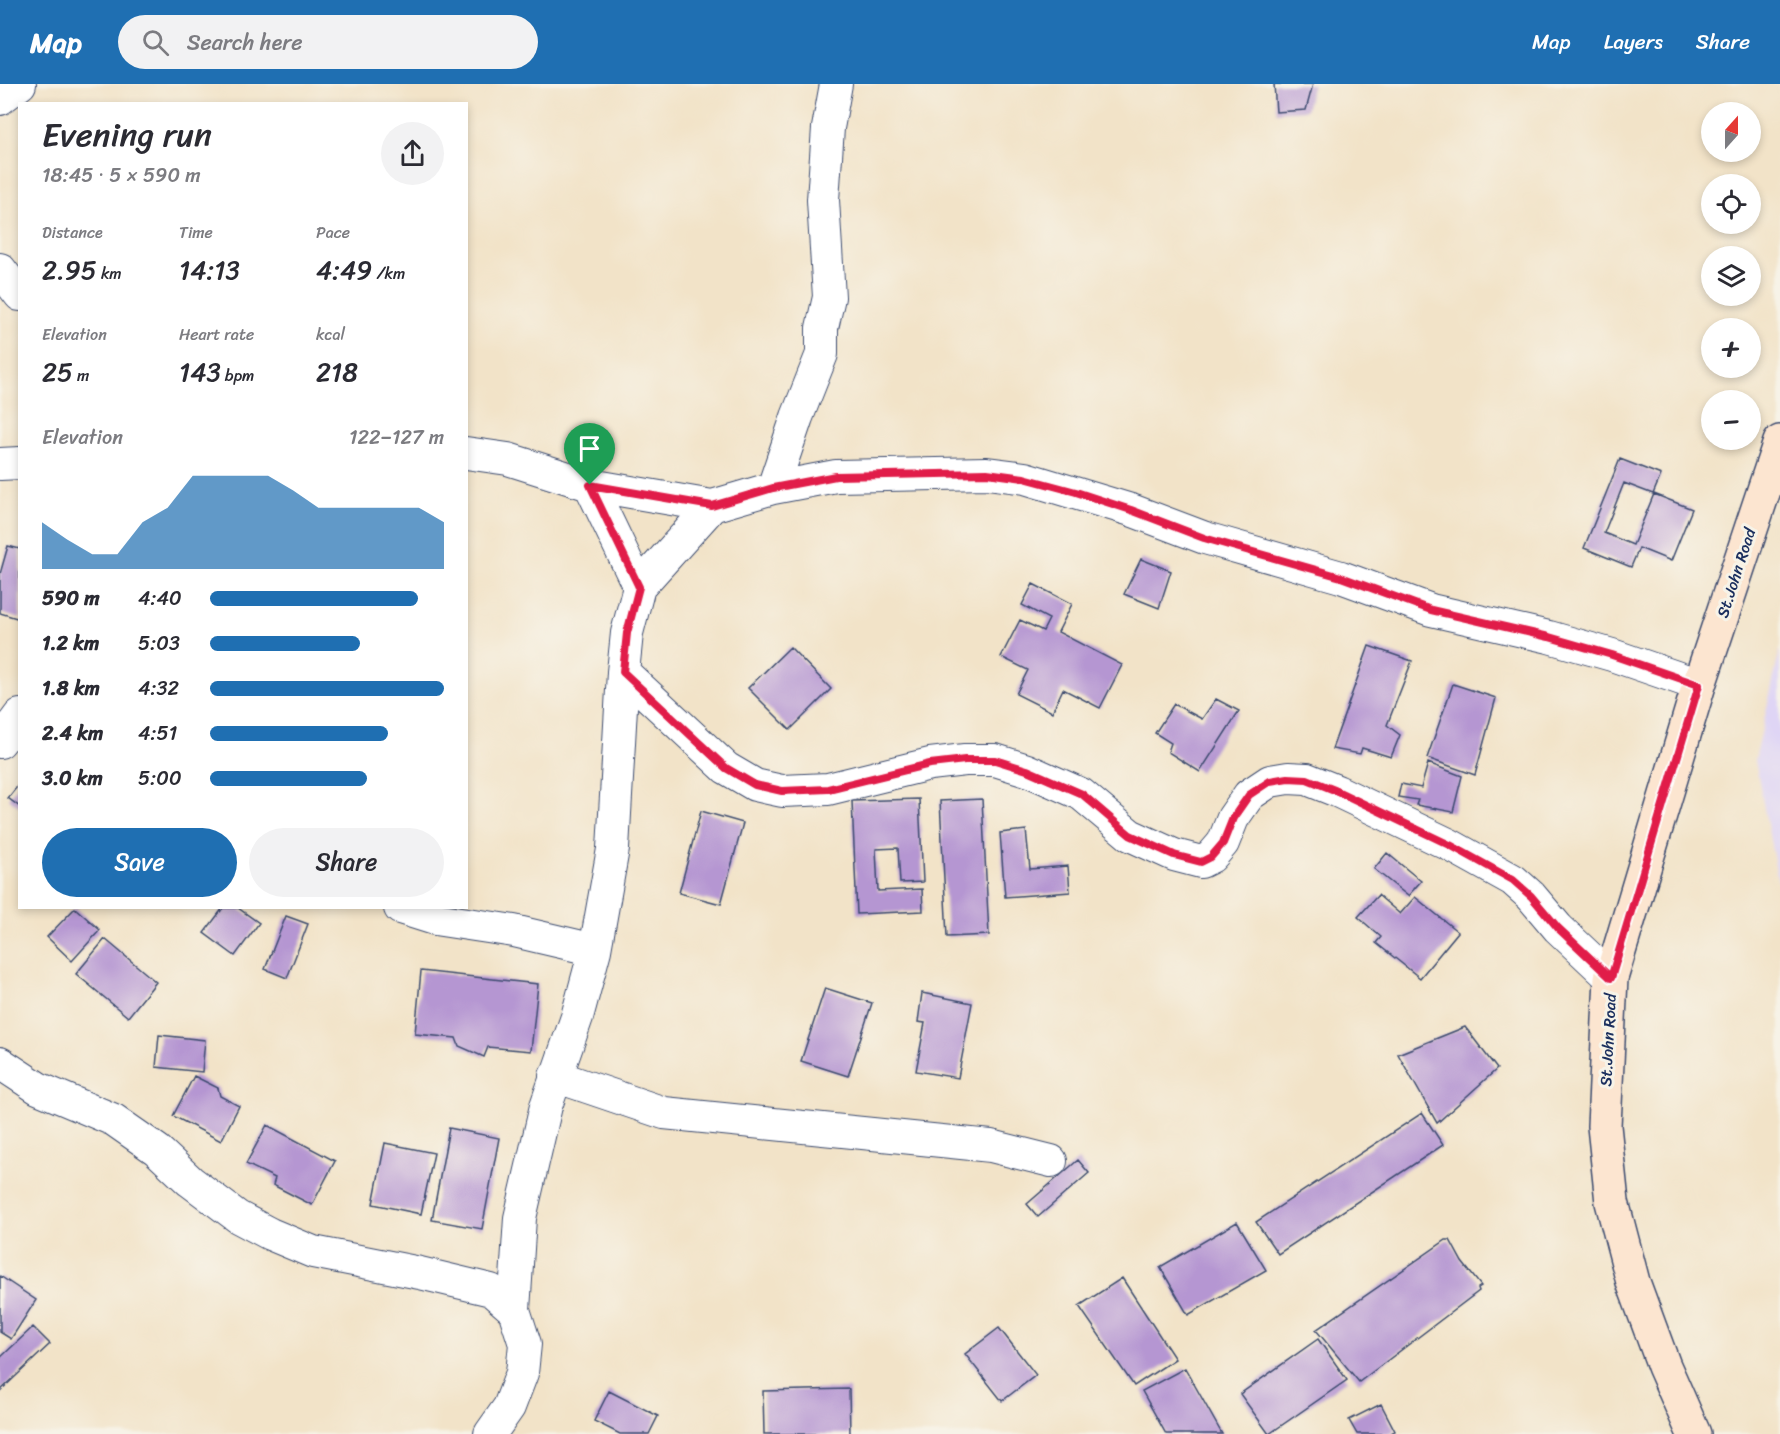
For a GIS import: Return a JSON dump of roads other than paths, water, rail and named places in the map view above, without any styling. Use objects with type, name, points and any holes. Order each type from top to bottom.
[{"type":"street","points":[[0,99],[20,84]]},
{"type":"street","points":[[773,488],[796,417],[822,354],[822,328],[829,297],[823,200],[828,128],[836,84]]},
{"type":"street","points":[[0,270],[18,292]]},
{"type":"street","name":"St.John Road","points":[[1694,1434],[1664,1366],[1633,1282],[1612,1202],[1604,1126],[1611,978],[1699,685],[1780,442]]},
{"type":"street","points":[[468,453],[508,459],[590,485],[712,506],[773,488],[836,476],[987,473],[1024,478],[1131,510],[1204,538],[1341,577],[1431,610],[1549,637],[1612,655],[1699,685]]},
{"type":"street","points":[[0,464],[18,464]]},
{"type":"street","points":[[590,485],[639,587]]},
{"type":"street","points":[[490,1434],[508,1407],[522,1373],[525,1344],[514,1310],[520,1218],[546,1106],[578,1017],[595,950],[614,849],[627,633],[639,587],[712,506]]},
{"type":"street","points":[[623,672],[726,768],[755,785],[782,791],[828,789],[930,764],[965,760],[995,760],[1027,770],[1082,794],[1130,835],[1174,855],[1201,862],[1211,857],[1223,843],[1233,818],[1249,795],[1270,781],[1288,778],[1307,779],[1450,845],[1513,880],[1531,896],[1558,928],[1611,978]]},
{"type":"street","points":[[0,742],[18,718]]},
{"type":"street","points":[[403,909],[435,919],[514,931],[595,950]]},
{"type":"street","points":[[0,1064],[38,1088],[114,1120],[157,1150],[190,1181],[238,1217],[270,1234],[313,1252],[420,1273],[491,1290],[514,1310]]},
{"type":"street","points":[[555,1076],[664,1113],[991,1146],[1051,1161]]}]
